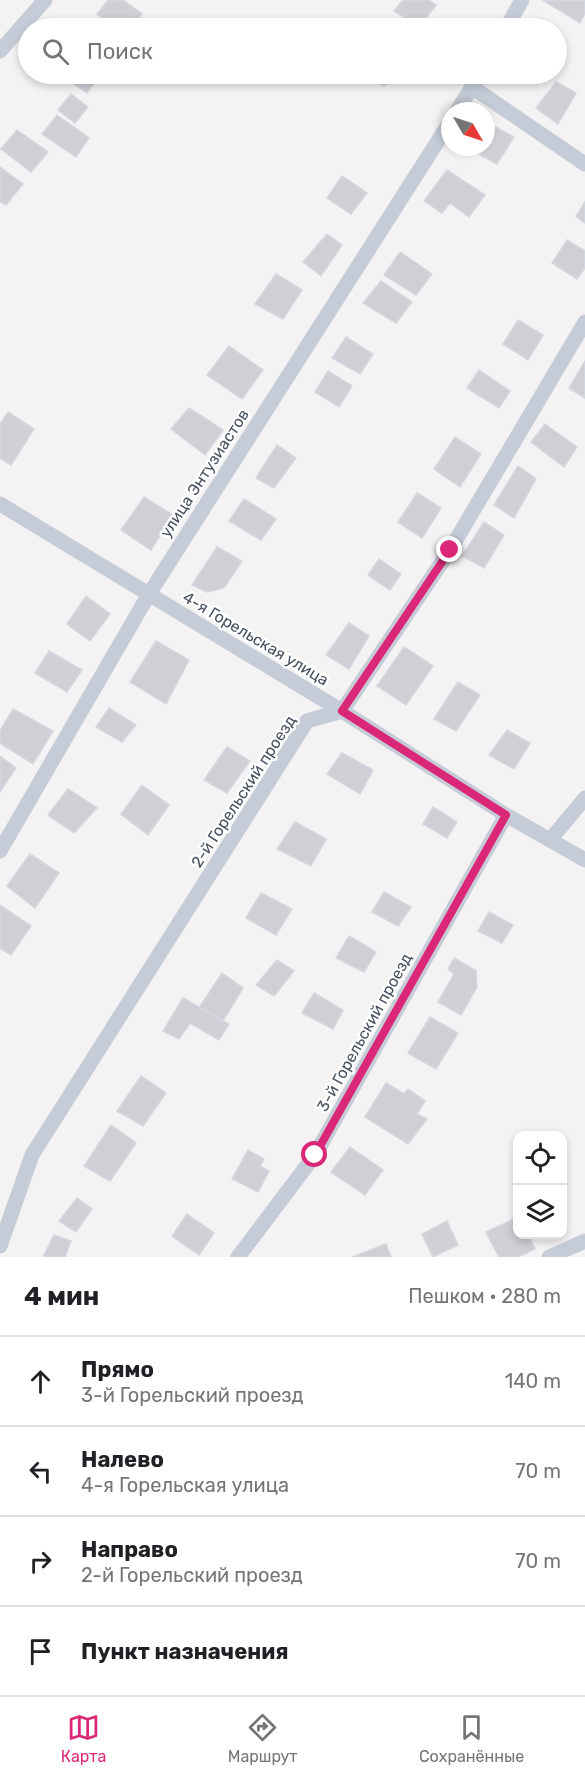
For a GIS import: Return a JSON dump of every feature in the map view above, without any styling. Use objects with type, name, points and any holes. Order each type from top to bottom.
[{"type":"street","points":[[29,18],[45,0]]},
{"type":"street","points":[[512,18],[522,0]]},
{"type":"street","points":[[0,51],[18,31]]},
{"type":"street","points":[[463,102],[474,84]]},
{"type":"street","points":[[481,84],[585,164]]},
{"type":"street","name":"улица Энтузиастов","points":[[0,851],[149,594],[441,136]]},
{"type":"street","points":[[342,711],[450,550],[585,322]]},
{"type":"street","name":"4-я Горельская улица","points":[[0,505],[342,711],[506,815],[585,860]]},
{"type":"street","name":"2-й Горельский проезд","points":[[0,1246],[32,1155],[307,721],[342,711]]},
{"type":"street","points":[[550,840],[585,798]]},
{"type":"street","name":"3-й Горельский проезд","points":[[238,1257],[315,1155],[506,815]]},
{"type":"street","points":[[549,1257],[585,1241]]},
{"type":"building","points":[[108,0],[123,0],[142,14],[139,18],[102,18],[97,14]]},
{"type":"building","points":[[403,0],[429,0],[436,5],[426,18],[405,18],[394,11]]},
{"type":"building","points":[[585,0],[585,13],[580,23],[544,1]]},
{"type":"building","points":[[74,84],[93,84],[87,93]]},
{"type":"building","points":[[554,84],[560,84],[576,93],[558,124],[536,108]]},
{"type":"building","points":[[71,94],[88,107],[75,123],[58,110]]},
{"type":"building","points":[[57,115],[89,138],[76,157],[42,134]]},
{"type":"building","points":[[495,127],[514,137],[497,164],[482,156],[495,156]]},
{"type":"building","points":[[17,130],[48,152],[31,172],[1,149]]},
{"type":"building","points":[[0,167],[23,184],[6,205],[0,201]]},
{"type":"building","points":[[447,170],[485,195],[469,217],[450,203],[442,213],[424,201]]},
{"type":"building","points":[[342,176],[367,193],[351,214],[327,198]]},
{"type":"building","points":[[585,202],[585,223],[576,216]]},
{"type":"building","points":[[327,234],[342,245],[321,276],[303,262]]},
{"type":"building","points":[[567,240],[585,251],[585,268],[577,279],[552,263]]},
{"type":"building","points":[[400,252],[432,274],[416,295],[384,275]]},
{"type":"building","points":[[276,274],[302,290],[283,319],[255,304]]},
{"type":"building","points":[[381,281],[412,302],[396,323],[363,303]]},
{"type":"building","points":[[518,320],[543,335],[528,360],[503,344]]},
{"type":"building","points":[[346,337],[373,354],[360,374],[332,358]]},
{"type":"building","points":[[229,346],[263,370],[242,399],[207,375]]},
{"type":"building","points":[[585,361],[585,398],[569,388]]},
{"type":"building","points":[[479,370],[510,391],[499,408],[467,388]]},
{"type":"building","points":[[328,371],[352,386],[339,407],[315,392]]},
{"type":"building","points":[[189,408],[223,430],[205,455],[171,429]]},
{"type":"building","points":[[8,412],[34,429],[11,465],[0,458],[0,424]]},
{"type":"building","points":[[545,424],[577,447],[564,467],[531,442]]},
{"type":"building","points":[[455,437],[481,454],[460,487],[434,469]]},
{"type":"building","points":[[277,445],[296,458],[274,488],[256,478]]},
{"type":"building","points":[[518,466],[536,479],[514,518],[494,505]]},
{"type":"building","points":[[417,493],[441,508],[422,538],[398,522]]},
{"type":"building","points":[[144,497],[173,515],[151,550],[121,530]]},
{"type":"building","points":[[244,499],[276,519],[261,540],[229,521]]},
{"type":"building","points":[[484,522],[504,535],[484,568],[462,556]]},
{"type":"building","points":[[217,547],[242,561],[224,588],[207,592],[192,585]]},
{"type":"building","points":[[379,559],[401,574],[390,590],[368,575]]},
{"type":"building","points":[[86,596],[110,614],[90,641],[67,624]]},
{"type":"building","points":[[349,623],[369,636],[349,669],[326,655]]},
{"type":"building","points":[[156,641],[189,660],[166,704],[130,682]]},
{"type":"building","points":[[404,647],[433,666],[406,705],[377,686]]},
{"type":"building","points":[[49,651],[82,670],[67,692],[35,673]]},
{"type":"building","points":[[458,682],[480,695],[456,731],[434,719]]},
{"type":"building","points":[[109,708],[136,725],[122,742],[96,727]]},
{"type":"building","points":[[13,709],[53,731],[33,764],[0,743],[0,731]]},
{"type":"building","points":[[507,730],[530,743],[514,769],[489,755]]},
{"type":"building","points":[[227,747],[250,761],[227,793],[204,780]]},
{"type":"building","points":[[342,753],[373,770],[360,794],[327,774]]},
{"type":"building","points":[[0,756],[16,768],[0,792]]},
{"type":"building","points":[[142,785],[169,805],[148,835],[121,814]]},
{"type":"building","points":[[68,789],[97,808],[74,833],[48,815]]},
{"type":"building","points":[[433,807],[457,822],[447,838],[423,824]]},
{"type":"building","points":[[295,822],[326,839],[311,866],[277,849]]},
{"type":"building","points":[[30,854],[59,873],[35,908],[7,886]]},
{"type":"building","points":[[384,892],[411,907],[398,926],[372,912]]},
{"type":"building","points":[[261,893],[292,909],[276,935],[246,918]]},
{"type":"building","points":[[0,905],[31,926],[11,955],[0,948]]},
{"type":"building","points":[[489,912],[513,925],[502,943],[478,931]]},
{"type":"building","points":[[349,936],[376,952],[364,972],[336,958]]},
{"type":"building","points":[[454,958],[476,971],[477,987],[461,1015],[438,1002],[454,974],[448,969]]},
{"type":"building","points":[[277,960],[294,971],[274,996],[256,985]]},
{"type":"building","points":[[222,973],[243,988],[223,1021],[199,1008]]},
{"type":"building","points":[[314,993],[343,1010],[333,1029],[302,1013]]},
{"type":"building","points":[[183,998],[229,1024],[219,1040],[190,1023],[179,1039],[163,1031]]},
{"type":"building","points":[[430,1017],[458,1033],[436,1069],[408,1053]]},
{"type":"building","points":[[141,1076],[166,1093],[143,1126],[117,1111]]},
{"type":"building","points":[[386,1083],[404,1094],[408,1089],[425,1101],[417,1114],[427,1119],[408,1144],[365,1117]]},
{"type":"building","points":[[111,1125],[136,1143],[110,1181],[84,1166]]},
{"type":"building","points":[[350,1147],[383,1170],[365,1195],[331,1172]]},
{"type":"building","points":[[248,1150],[264,1159],[260,1166],[269,1171],[258,1192],[232,1179]]},
{"type":"building","points":[[77,1198],[92,1209],[76,1232],[59,1221]]},
{"type":"building","points":[[187,1214],[214,1233],[199,1255],[172,1236]]},
{"type":"building","points":[[513,1219],[513,1239],[530,1239],[535,1249],[518,1257],[499,1257],[486,1232]]},
{"type":"building","points":[[447,1221],[458,1245],[433,1257],[422,1234]]},
{"type":"building","points":[[54,1235],[71,1241],[65,1257],[43,1257]]},
{"type":"building","points":[[386,1244],[391,1257],[352,1257]]},
{"type":"route","points":[[315,1155],[506,815],[342,711],[450,550]]}]
